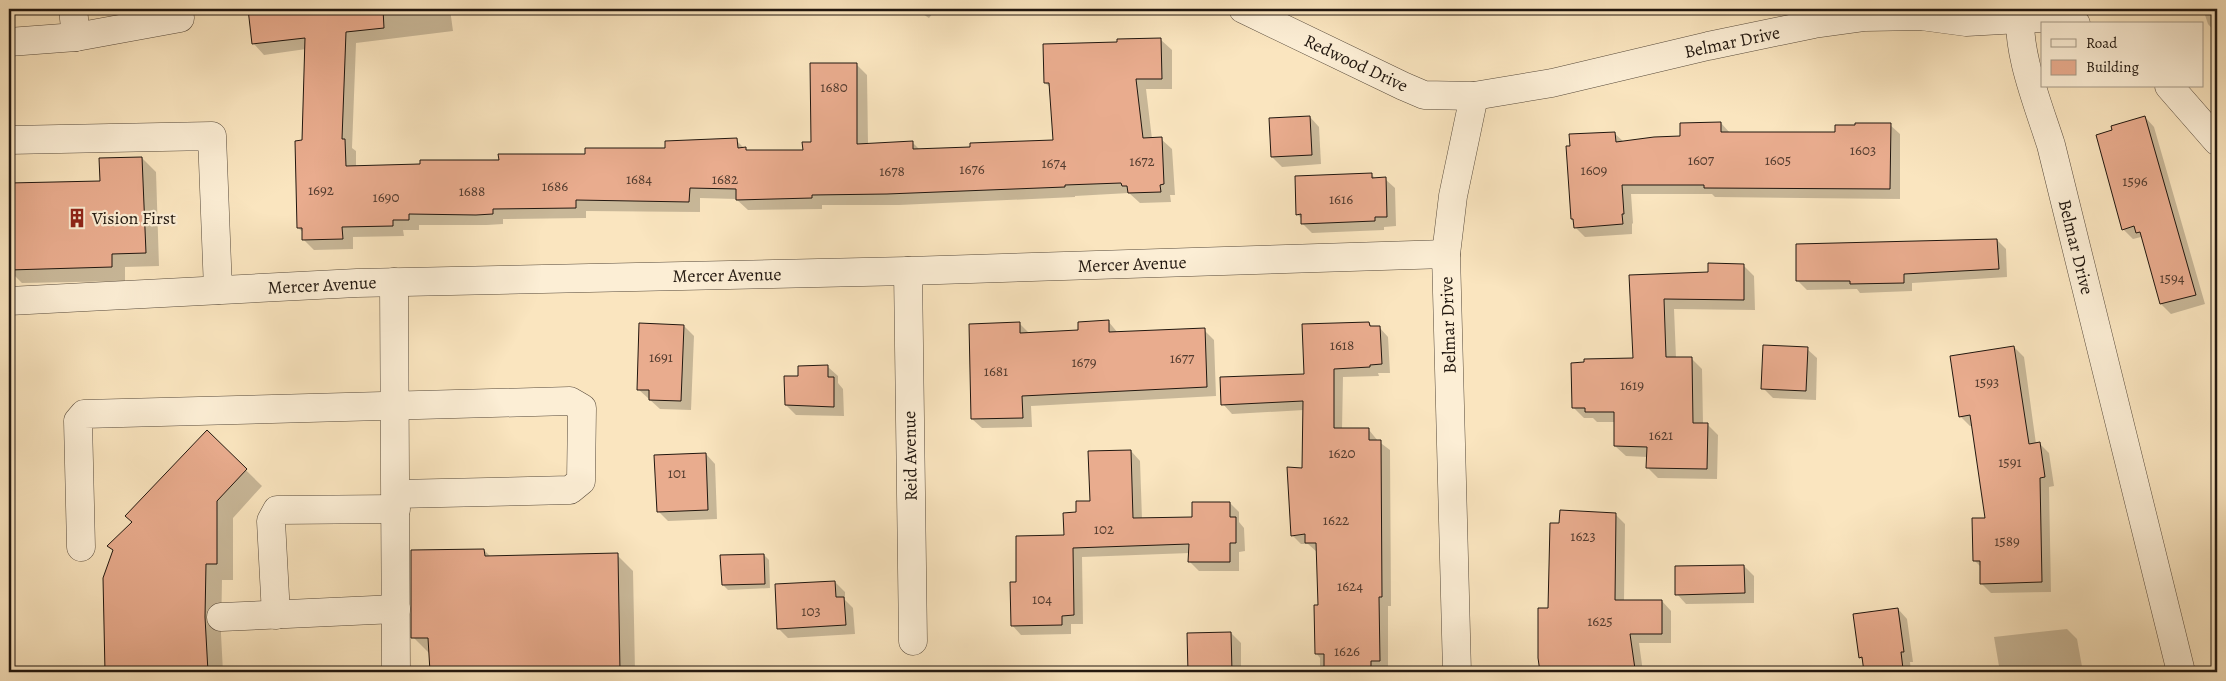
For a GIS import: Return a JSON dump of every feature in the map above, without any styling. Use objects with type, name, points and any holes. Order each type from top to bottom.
[{"type":"street","points":[[73,9],[76,37]]},
{"type":"street","points":[[9,42],[76,37],[180,18],[179,9]]},
{"type":"street","name":"Redwood Drive","points":[[1243,9],[1424,95],[1474,96]]},
{"type":"street","points":[[2020,14],[2058,17],[2071,22]]},
{"type":"street","name":"Belmar Drive","points":[[1457,672],[1446,254],[1453,196],[1474,96],[1552,83],[1708,46],[1839,21],[1921,16],[1966,22],[2020,14],[2027,68],[2051,145],[2181,672]]},
{"type":"street","points":[[2171,88],[2217,141]]},
{"type":"street","points":[[9,140],[212,136],[218,290]]},
{"type":"street","name":"Mercer Avenue","points":[[9,301],[394,282],[908,271],[1446,254]]},
{"type":"street","name":"Reid Avenue","points":[[908,271],[913,641]]},
{"type":"street","points":[[394,282],[396,672]]},
{"type":"street","points":[[81,547],[78,421],[84,414],[570,400],[582,408],[581,481],[570,490],[277,510],[271,521],[276,615]]},
{"type":"street","points":[[222,617],[396,609]]},
{"type":"building","points":[[248,9],[383,9],[384,28],[346,32],[342,139],[345,139],[346,166],[420,164],[420,160],[499,160],[498,154],[585,154],[585,148],[665,148],[665,141],[737,138],[738,148],[746,147],[746,150],[803,150],[802,142],[811,142],[810,63],[857,63],[857,144],[913,141],[913,149],[970,147],[970,143],[1053,140],[1049,83],[1044,83],[1043,44],[1117,42],[1117,39],[1161,38],[1162,79],[1136,79],[1143,138],[1162,137],[1164,184],[1160,185],[1161,192],[1128,193],[1127,186],[1122,186],[1121,183],[887,194],[812,195],[812,198],[736,200],[736,189],[690,188],[689,202],[576,200],[576,208],[493,209],[493,214],[476,215],[409,214],[409,220],[393,220],[393,226],[342,227],[343,239],[302,240],[302,228],[297,228],[295,141],[302,140],[305,38],[252,44]]},
{"type":"building","points":[[1310,116],[1312,155],[1271,157],[1269,118]]},
{"type":"building","points":[[2145,116],[2196,295],[2160,304],[2140,232],[2136,233],[2134,226],[2122,230],[2096,135],[2112,130],[2111,126]]},
{"type":"building","points":[[1721,122],[1721,132],[1835,132],[1835,125],[1891,123],[1890,189],[1704,188],[1704,185],[1622,185],[1623,224],[1574,228],[1573,219],[1571,219],[1566,146],[1570,146],[1569,134],[1615,132],[1616,142],[1680,136],[1680,123]]},
{"type":"building","name":"Vision First","points":[[142,157],[146,253],[112,254],[112,267],[9,270],[9,183],[100,181],[99,158]]},
{"type":"building","points":[[1372,173],[1372,178],[1386,177],[1387,217],[1375,217],[1375,221],[1301,224],[1301,214],[1296,215],[1295,176]]},
{"type":"building","points":[[1997,239],[1999,269],[1904,274],[1904,283],[1850,284],[1850,281],[1796,281],[1796,244]]},
{"type":"building","points":[[1708,263],[1744,264],[1744,300],[1664,299],[1666,357],[1692,357],[1693,423],[1708,423],[1707,469],[1646,468],[1647,447],[1614,446],[1614,412],[1585,412],[1585,408],[1572,408],[1571,363],[1584,362],[1584,359],[1633,358],[1629,275],[1708,272]]},
{"type":"building","points":[[1109,320],[1109,332],[1205,328],[1207,387],[1022,396],[1023,418],[971,419],[969,324],[1020,322],[1020,333],[1078,330],[1078,322]]},
{"type":"building","points":[[1369,322],[1370,326],[1380,326],[1382,364],[1370,365],[1370,367],[1334,369],[1334,428],[1369,428],[1369,440],[1381,440],[1382,597],[1379,597],[1380,661],[1371,661],[1371,672],[1324,672],[1324,654],[1315,654],[1314,605],[1318,605],[1316,543],[1305,543],[1305,534],[1291,536],[1287,467],[1302,468],[1303,401],[1221,405],[1220,377],[1304,374],[1302,324]]},
{"type":"building","points":[[639,323],[684,325],[681,401],[649,400],[649,390],[637,390]]},
{"type":"building","points":[[1763,345],[1808,347],[1806,391],[1761,389]]},
{"type":"building","points":[[2014,346],[2029,444],[2040,442],[2045,477],[2040,478],[2042,582],[1980,584],[1980,561],[1973,561],[1972,518],[1985,518],[1970,415],[1959,417],[1950,356]]},
{"type":"building","points":[[828,365],[828,377],[834,377],[834,407],[785,405],[784,376],[798,376],[798,366]]},
{"type":"building","points":[[207,430],[247,469],[217,501],[217,564],[206,564],[205,617],[208,672],[105,672],[103,578],[113,550],[107,546],[132,522],[125,516]]},
{"type":"building","points":[[1131,450],[1133,518],[1192,517],[1192,502],[1230,502],[1230,517],[1236,517],[1236,543],[1230,543],[1230,562],[1188,562],[1189,544],[1073,548],[1074,615],[1062,616],[1062,625],[1011,626],[1010,582],[1016,582],[1016,536],[1064,535],[1063,513],[1076,512],[1076,501],[1090,501],[1088,451]]},
{"type":"building","points":[[706,453],[708,510],[657,512],[654,455]]},
{"type":"building","points":[[1560,510],[1616,513],[1615,600],[1662,600],[1662,634],[1630,634],[1635,669],[1625,670],[1626,672],[1540,672],[1538,658],[1538,608],[1548,608],[1550,523],[1559,523]]},
{"type":"building","points":[[484,549],[485,556],[618,553],[620,672],[430,672],[428,638],[411,638],[411,550]]},
{"type":"building","points":[[764,554],[765,584],[722,585],[720,555]]},
{"type":"building","points":[[1744,565],[1745,593],[1675,595],[1675,566]]},
{"type":"building","points":[[835,581],[836,597],[844,597],[846,625],[777,629],[775,584]]},
{"type":"building","points":[[1898,608],[1904,652],[1901,652],[1903,669],[1864,672],[1862,657],[1859,658],[1853,614]]},
{"type":"building","points":[[1231,632],[1232,672],[1188,672],[1187,633]]},
{"type":"place","name":"Vision First","points":[[77,218]]}]
